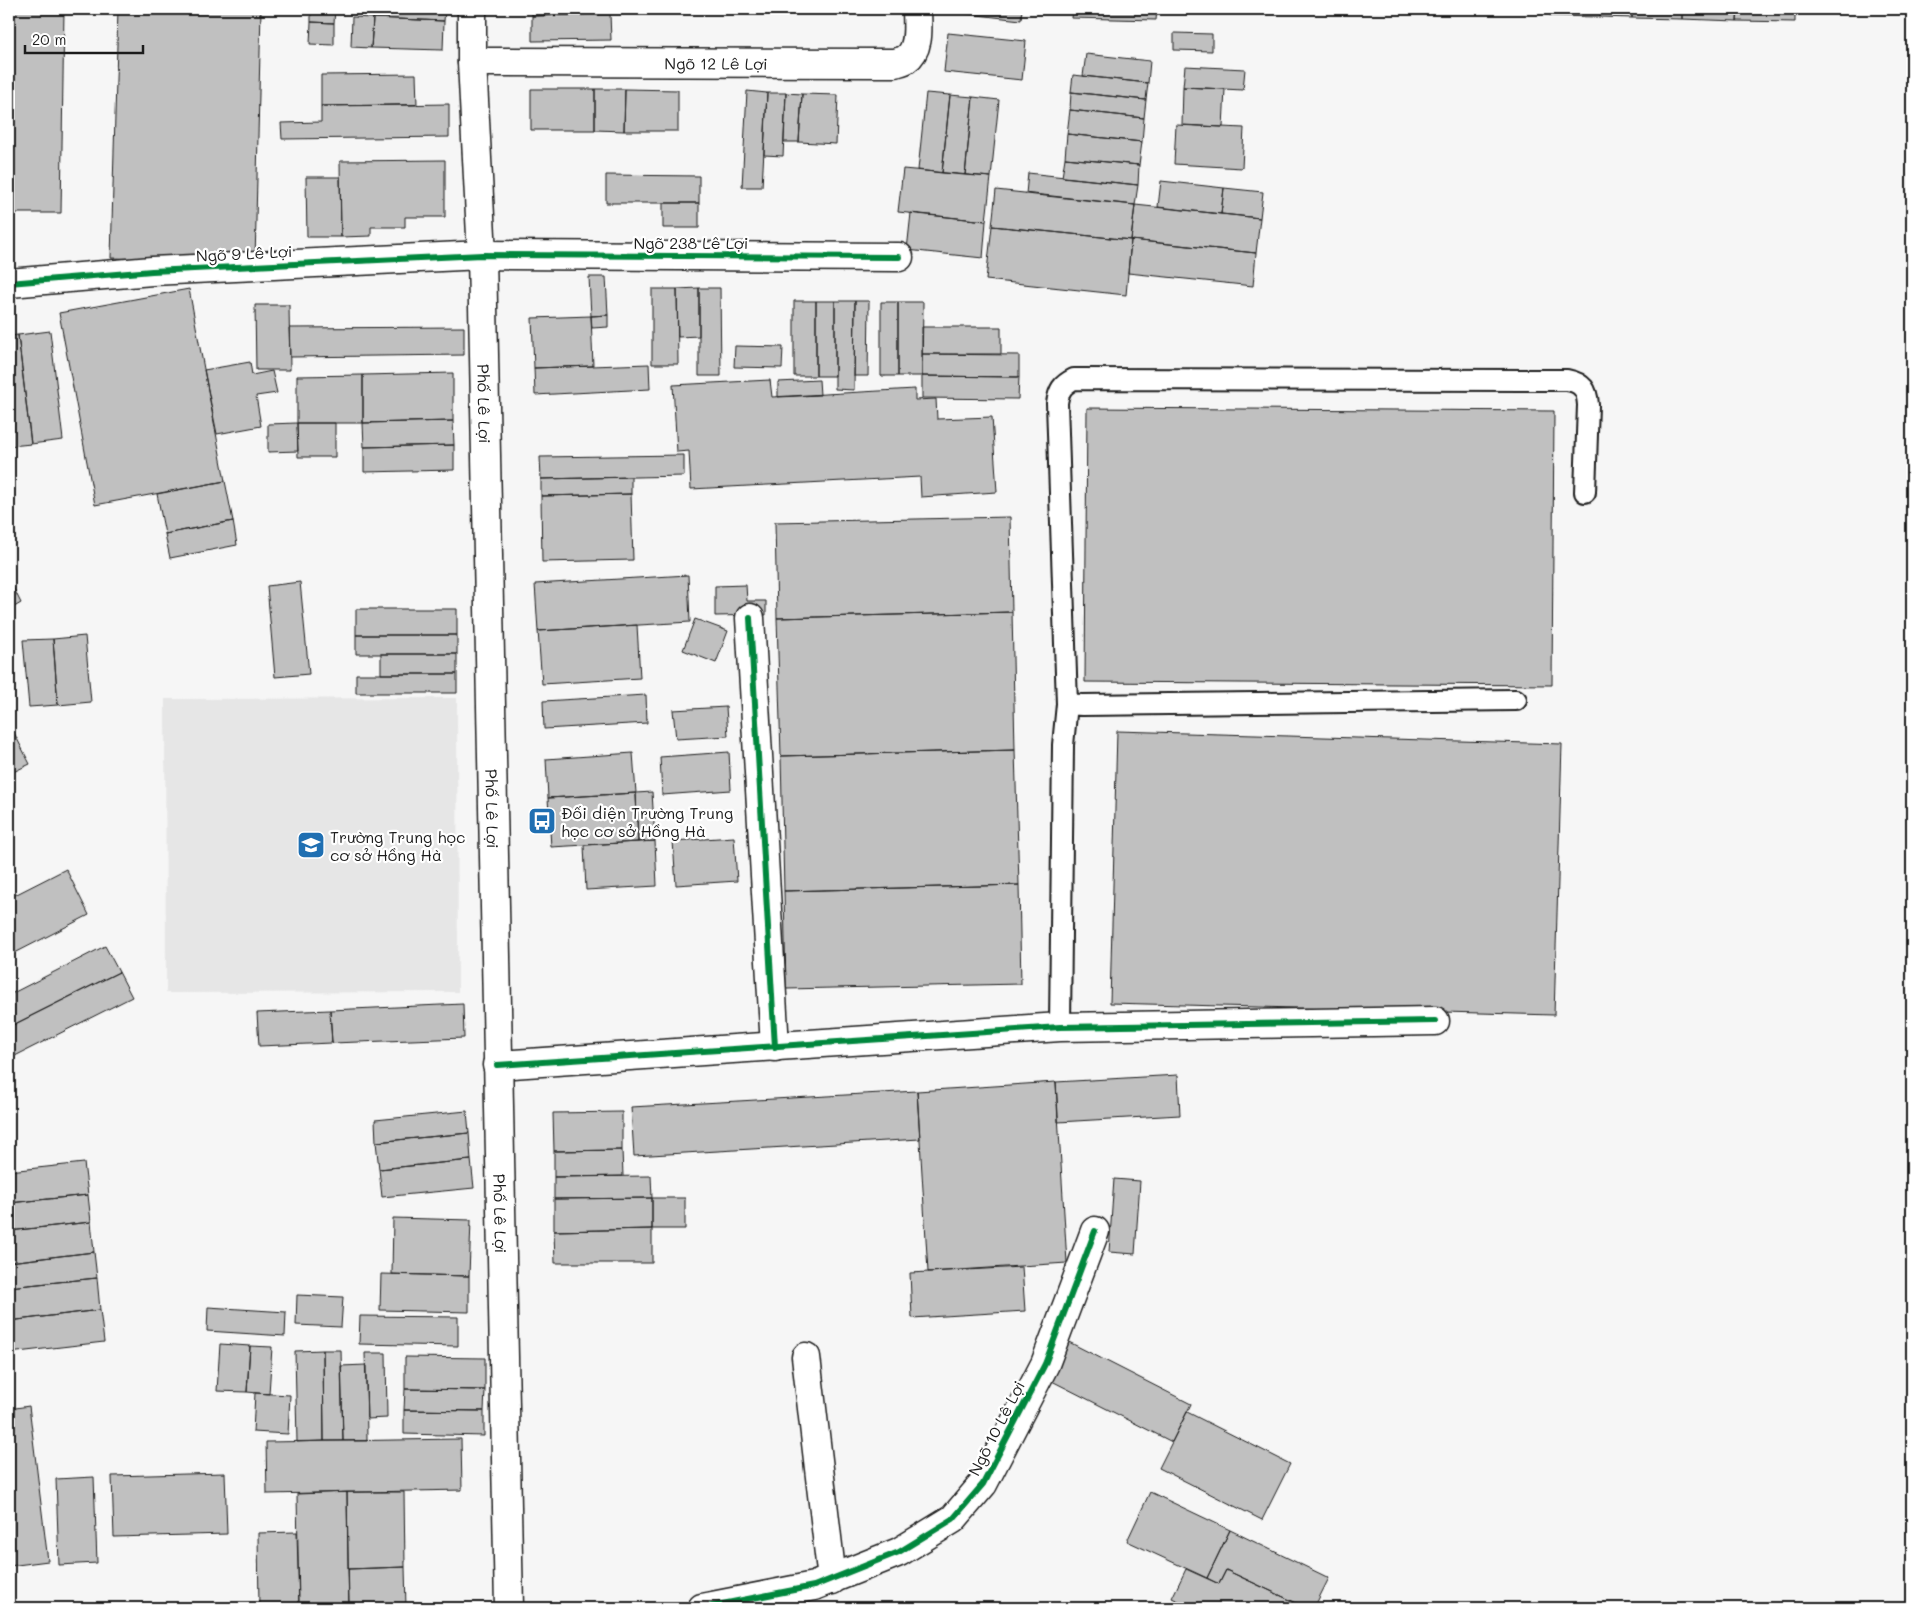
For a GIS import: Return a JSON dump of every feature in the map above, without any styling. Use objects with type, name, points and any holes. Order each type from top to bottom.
[{"type":"street","name":"Phố Lê Lợi","points":[[472,9],[472,62],[482,255],[509,1608]]},
{"type":"street","name":"Ngõ 12 Lê Lợi","points":[[472,62],[895,63],[907,59],[914,49],[917,41],[917,9]]},
{"type":"street","name":"Ngõ 238 Lê Lợi","points":[[482,255],[900,257]]},
{"type":"street","name":"Ngõ 9 Lê Lợi","points":[[9,283],[152,271],[482,255]]},
{"type":"street","points":[[750,618],[775,1048]]},
{"type":"street","points":[[498,1065],[775,1048],[1060,1027],[1436,1021]]},
{"type":"street","name":"Ngõ 10 Lê Lợi","points":[[702,1608],[814,1586],[832,1580],[900,1552],[953,1519],[983,1484],[1044,1364],[1095,1231]]},
{"type":"street","points":[[806,1357],[832,1580]]},
{"type":"lane","points":[[1060,1027],[1064,745],[1067,704],[1057,403],[1059,391],[1065,384],[1074,379],[1557,380],[1578,382],[1584,387],[1588,405],[1585,492]]},
{"type":"lane","points":[[1067,704],[1516,700]]},
{"type":"shaded area","name":"Trường Trung học cơ sở Hồng Hà","points":[[457,698],[458,992],[166,993],[165,699]]},
{"type":"building","points":[[9,9],[64,9],[61,213],[9,213]]},
{"type":"building","points":[[118,9],[261,9],[255,262],[111,258]]},
{"type":"building","points":[[311,9],[335,9],[334,23],[311,22]]},
{"type":"building","points":[[373,9],[445,9],[444,21],[373,18]]},
{"type":"building","points":[[532,9],[639,9],[639,13],[532,16]]},
{"type":"building","points":[[933,9],[1022,9],[1021,20]]},
{"type":"building","points":[[1072,9],[1157,9],[1156,20],[1071,18]]},
{"type":"building","points":[[1550,9],[1600,9],[1600,17],[1550,16]]},
{"type":"building","points":[[1600,9],[1632,9],[1632,18],[1600,17]]},
{"type":"building","points":[[1632,9],[1682,9],[1682,19],[1632,18]]},
{"type":"building","points":[[1682,9],[1738,9],[1737,21],[1682,19]]},
{"type":"building","points":[[1738,9],[1795,9],[1795,22],[1737,21]]},
{"type":"building","points":[[610,14],[611,40],[532,41],[532,16]]},
{"type":"building","points":[[352,17],[373,18],[371,48],[351,47]]},
{"type":"building","points":[[373,18],[444,21],[443,50],[371,48]]},
{"type":"building","points":[[311,22],[334,23],[334,45],[310,44]]},
{"type":"building","points":[[948,33],[1026,41],[1022,80],[944,72]]},
{"type":"building","points":[[1174,33],[1212,34],[1212,51],[1174,50]]},
{"type":"building","points":[[1086,54],[1150,61],[1148,83],[1083,76]]},
{"type":"building","points":[[1185,66],[1245,69],[1243,90],[1183,87]]},
{"type":"building","points":[[416,74],[417,105],[321,106],[321,75]]},
{"type":"building","points":[[1073,75],[1148,83],[1146,100],[1071,92]]},
{"type":"building","points":[[1183,87],[1225,89],[1223,127],[1182,125]]},
{"type":"building","points":[[531,89],[595,89],[595,130],[531,130]]},
{"type":"building","points":[[595,89],[625,89],[624,131],[595,130]]},
{"type":"building","points":[[625,89],[678,90],[678,131],[624,131]]},
{"type":"building","points":[[747,91],[767,93],[762,187],[742,187]]},
{"type":"building","points":[[1071,92],[1146,100],[1144,118],[1070,110]]},
{"type":"building","points":[[767,93],[786,93],[783,156],[764,155]]},
{"type":"building","points":[[786,93],[802,94],[799,142],[784,142]]},
{"type":"building","points":[[926,93],[950,95],[942,173],[918,170]]},
{"type":"building","points":[[802,94],[838,95],[836,144],[799,142]]},
{"type":"building","points":[[950,95],[973,97],[965,175],[942,173]]},
{"type":"building","points":[[973,97],[999,100],[991,177],[965,175]]},
{"type":"building","points":[[449,104],[449,137],[282,139],[281,123],[321,122],[321,106]]},
{"type":"building","points":[[1070,110],[1144,118],[1142,142],[1067,134]]},
{"type":"building","points":[[1176,125],[1244,128],[1242,168],[1174,164]]},
{"type":"building","points":[[1067,134],[1142,142],[1139,165],[1065,158]]},
{"type":"building","points":[[1065,158],[1139,165],[1138,185],[1062,177]]},
{"type":"building","points":[[445,160],[445,217],[405,217],[405,227],[371,227],[371,236],[341,237],[340,161]]},
{"type":"building","points":[[903,169],[991,177],[986,221],[898,212]]},
{"type":"building","points":[[1028,173],[1138,185],[1135,205],[1026,194]]},
{"type":"building","points":[[606,175],[699,176],[699,203],[606,203]]},
{"type":"building","points":[[306,177],[340,177],[341,237],[307,237]]},
{"type":"building","points":[[1161,181],[1224,188],[1221,214],[1158,207]]},
{"type":"building","points":[[1224,188],[1263,192],[1260,218],[1221,214]]},
{"type":"building","points":[[996,190],[1135,205],[1131,240],[992,226]]},
{"type":"building","points":[[663,203],[699,203],[699,228],[663,228]]},
{"type":"building","points":[[1135,205],[1260,218],[1256,253],[1131,240]]},
{"type":"building","points":[[911,213],[986,221],[983,258],[907,250]]},
{"type":"building","points":[[992,226],[1131,240],[1126,295],[986,280]]},
{"type":"building","points":[[1131,240],[1256,253],[1253,286],[1128,273]]},
{"type":"building","points":[[589,277],[606,277],[608,315],[591,316]]},
{"type":"building","points":[[699,288],[720,288],[721,376],[699,376]]},
{"type":"building","points":[[699,288],[699,336],[678,337],[677,289]]},
{"type":"building","points":[[189,289],[225,481],[95,505],[59,313]]},
{"type":"building","points":[[652,289],[677,289],[678,364],[652,364]]},
{"type":"building","points":[[794,301],[816,301],[816,376],[794,376]]},
{"type":"building","points":[[816,301],[835,301],[835,376],[816,376]]},
{"type":"building","points":[[835,301],[855,301],[854,390],[835,389]]},
{"type":"building","points":[[855,301],[869,301],[868,376],[854,376]]},
{"type":"building","points":[[881,302],[898,302],[898,376],[881,376]]},
{"type":"building","points":[[898,302],[923,302],[922,376],[898,376]]},
{"type":"building","points":[[255,305],[289,305],[290,370],[256,370]]},
{"type":"building","points":[[608,315],[608,327],[592,328],[591,316]]},
{"type":"building","points":[[591,316],[593,366],[534,368],[532,318]]},
{"type":"building","points":[[464,327],[464,355],[290,357],[289,328]]},
{"type":"building","points":[[922,327],[1001,327],[1001,354],[922,354]]},
{"type":"building","points":[[50,331],[63,440],[31,444],[18,335]]},
{"type":"building","points":[[18,335],[31,444],[11,446],[9,428],[9,336]]},
{"type":"building","points":[[735,346],[783,347],[782,368],[734,367]]},
{"type":"building","points":[[922,354],[1019,355],[1019,377],[922,376]]},
{"type":"building","points":[[250,362],[252,375],[272,371],[277,393],[256,396],[261,426],[217,434],[204,370]]},
{"type":"building","points":[[649,364],[650,389],[535,395],[534,368]]},
{"type":"building","points":[[453,373],[453,421],[363,423],[363,375]]},
{"type":"building","points":[[363,375],[363,423],[297,423],[297,376]]},
{"type":"building","points":[[922,376],[1019,377],[1018,399],[922,398]]},
{"type":"building","points":[[770,380],[772,397],[915,389],[915,400],[936,399],[937,419],[992,417],[997,492],[921,497],[920,477],[691,489],[689,451],[677,452],[673,385]]},
{"type":"building","points":[[819,380],[820,395],[778,397],[778,382]]},
{"type":"building","points":[[1087,408],[1554,411],[1552,685],[1085,682]]},
{"type":"building","points":[[453,421],[454,445],[364,447],[363,423]]},
{"type":"building","points":[[297,423],[298,451],[268,452],[268,424]]},
{"type":"building","points":[[297,423],[335,423],[335,457],[298,457]]},
{"type":"building","points":[[454,445],[454,470],[364,472],[364,447]]},
{"type":"building","points":[[684,455],[684,476],[541,479],[540,457]]},
{"type":"building","points":[[631,477],[631,494],[541,496],[541,479]]},
{"type":"building","points":[[225,481],[233,521],[165,534],[157,494]]},
{"type":"building","points":[[631,494],[633,560],[542,562],[541,496]]},
{"type":"building","points":[[1010,517],[1012,612],[777,618],[775,522]]},
{"type":"building","points":[[233,521],[237,545],[170,558],[165,534]]},
{"type":"building","points":[[688,575],[690,622],[538,631],[535,584]]},
{"type":"building","points":[[9,579],[21,603],[9,610]]},
{"type":"building","points":[[300,582],[309,674],[275,677],[267,586]]},
{"type":"building","points":[[746,585],[747,601],[766,601],[766,615],[715,616],[715,586]]},
{"type":"building","points":[[356,609],[457,609],[457,635],[356,635]]},
{"type":"building","points":[[1012,612],[1015,750],[781,756],[777,618]]},
{"type":"building","points":[[695,619],[728,631],[716,663],[683,650]]},
{"type":"building","points":[[637,625],[640,678],[542,684],[538,631]]},
{"type":"building","points":[[356,635],[457,635],[457,654],[356,654]]},
{"type":"building","points":[[85,636],[91,702],[58,705],[53,639]]},
{"type":"building","points":[[53,639],[58,705],[29,707],[23,640]]},
{"type":"building","points":[[381,654],[457,654],[457,674],[381,674]]},
{"type":"building","points":[[356,674],[457,674],[457,693],[356,693]]},
{"type":"building","points":[[646,695],[647,723],[544,729],[543,701]]},
{"type":"building","points":[[726,707],[728,736],[676,739],[673,710]]},
{"type":"building","points":[[11,727],[30,764],[9,774],[9,728]]},
{"type":"building","points":[[1117,731],[1562,744],[1554,1015],[1110,1003]]},
{"type":"building","points":[[1015,750],[1019,885],[784,891],[781,756]]},
{"type":"building","points":[[729,752],[731,790],[662,795],[660,757]]},
{"type":"building","points":[[633,753],[636,793],[548,798],[546,759]]},
{"type":"building","points":[[652,792],[655,841],[638,842],[636,793]]},
{"type":"building","points":[[636,793],[638,842],[551,847],[548,798]]},
{"type":"building","points":[[734,837],[737,881],[676,885],[673,841]]},
{"type":"building","points":[[655,841],[657,886],[586,890],[584,845]]},
{"type":"building","points":[[66,869],[89,915],[9,956],[9,898]]},
{"type":"building","points":[[1019,885],[1021,984],[786,989],[784,891]]},
{"type":"building","points":[[105,946],[119,972],[9,1027],[9,995]]},
{"type":"building","points":[[119,972],[132,997],[9,1059],[9,1027]]},
{"type":"building","points":[[463,1004],[464,1038],[332,1043],[330,1010]]},
{"type":"building","points":[[330,1010],[332,1043],[259,1046],[257,1013]]},
{"type":"building","points":[[1178,1075],[1180,1115],[1058,1122],[1056,1082]]},
{"type":"building","points":[[1056,1082],[1067,1263],[928,1272],[917,1091]]},
{"type":"building","points":[[917,1091],[920,1139],[634,1156],[631,1107]]},
{"type":"building","points":[[467,1111],[469,1133],[376,1142],[375,1120]]},
{"type":"building","points":[[622,1112],[622,1150],[554,1151],[553,1113]]},
{"type":"building","points":[[469,1133],[471,1160],[379,1169],[376,1142]]},
{"type":"building","points":[[622,1150],[623,1176],[554,1177],[554,1151]]},
{"type":"building","points":[[471,1160],[474,1188],[382,1197],[379,1169]]},
{"type":"building","points":[[84,1163],[88,1195],[9,1203],[9,1171]]},
{"type":"building","points":[[651,1176],[652,1198],[554,1199],[554,1177]]},
{"type":"building","points":[[1114,1179],[1140,1181],[1135,1254],[1109,1252]]},
{"type":"building","points":[[88,1195],[91,1222],[9,1231],[9,1203]]},
{"type":"building","points":[[652,1198],[685,1198],[685,1229],[652,1229]]},
{"type":"building","points":[[652,1198],[652,1229],[554,1231],[554,1199]]},
{"type":"building","points":[[393,1218],[471,1220],[469,1276],[392,1274]]},
{"type":"building","points":[[91,1222],[94,1252],[9,1262],[9,1231]]},
{"type":"building","points":[[652,1229],[652,1263],[555,1263],[554,1231]]},
{"type":"building","points":[[94,1252],[97,1278],[9,1287],[9,1262]]},
{"type":"building","points":[[1022,1267],[1025,1311],[912,1318],[910,1273]]},
{"type":"building","points":[[381,1274],[469,1276],[469,1312],[380,1310]]},
{"type":"building","points":[[97,1278],[100,1310],[9,1321],[9,1287]]},
{"type":"building","points":[[297,1295],[343,1297],[341,1327],[296,1325]]},
{"type":"building","points":[[208,1307],[286,1312],[285,1336],[207,1331]]},
{"type":"building","points":[[100,1310],[104,1342],[9,1353],[9,1321]]},
{"type":"building","points":[[360,1316],[458,1317],[458,1346],[359,1344]]},
{"type":"building","points":[[1063,1339],[1191,1404],[1172,1442],[1044,1377]]},
{"type":"building","points":[[220,1344],[250,1346],[247,1392],[217,1391]]},
{"type":"building","points":[[250,1346],[272,1347],[269,1394],[247,1392]]},
{"type":"building","points":[[323,1350],[341,1350],[343,1441],[324,1441]]},
{"type":"building","points":[[323,1350],[324,1441],[297,1442],[295,1351]]},
{"type":"building","points":[[365,1353],[386,1353],[387,1418],[367,1419]]},
{"type":"building","points":[[405,1357],[485,1358],[485,1390],[405,1389]]},
{"type":"building","points":[[366,1365],[367,1441],[343,1441],[341,1366]]},
{"type":"building","points":[[405,1389],[485,1390],[484,1411],[404,1410]]},
{"type":"building","points":[[255,1393],[290,1395],[288,1434],[253,1432]]},
{"type":"building","points":[[29,1406],[48,1561],[9,1566],[9,1409]]},
{"type":"building","points":[[404,1410],[484,1411],[484,1436],[404,1434]]},
{"type":"building","points":[[1187,1412],[1290,1464],[1262,1520],[1159,1468]]},
{"type":"building","points":[[461,1439],[462,1490],[267,1494],[266,1442]]},
{"type":"building","points":[[225,1473],[227,1534],[114,1537],[112,1476]]},
{"type":"building","points":[[94,1477],[97,1563],[59,1565],[56,1479]]},
{"type":"building","points":[[347,1492],[404,1492],[405,1567],[348,1569]]},
{"type":"building","points":[[347,1492],[349,1608],[299,1608],[297,1494]]},
{"type":"building","points":[[1150,1492],[1230,1530],[1207,1578],[1127,1541]]},
{"type":"building","points":[[1230,1530],[1329,1578],[1314,1608],[1307,1608],[1226,1570],[1219,1584],[1207,1578]]},
{"type":"building","points":[[297,1532],[299,1608],[259,1608],[258,1533]]},
{"type":"building","points":[[405,1567],[406,1608],[349,1608],[348,1569]]},
{"type":"building","points":[[1186,1569],[1219,1584],[1226,1570],[1307,1608],[1193,1608],[1172,1598]]},
{"type":"cycle path","points":[[9,283],[152,271],[482,255],[899,257]]},
{"type":"cycle path","points":[[750,618],[775,1047]]},
{"type":"cycle path","points":[[497,1065],[1060,1027],[1435,1021]]},
{"type":"cycle path","points":[[702,1608],[814,1586],[899,1552],[953,1519],[983,1484],[1045,1364],[1095,1231]]},
{"type":"place","name":"Đối diện Trường Trung học cơ sở Hồng Hà","points":[[542,821]]},
{"type":"place","name":"Trường Trung học cơ sở Hồng Hà","points":[[311,845]]}]
